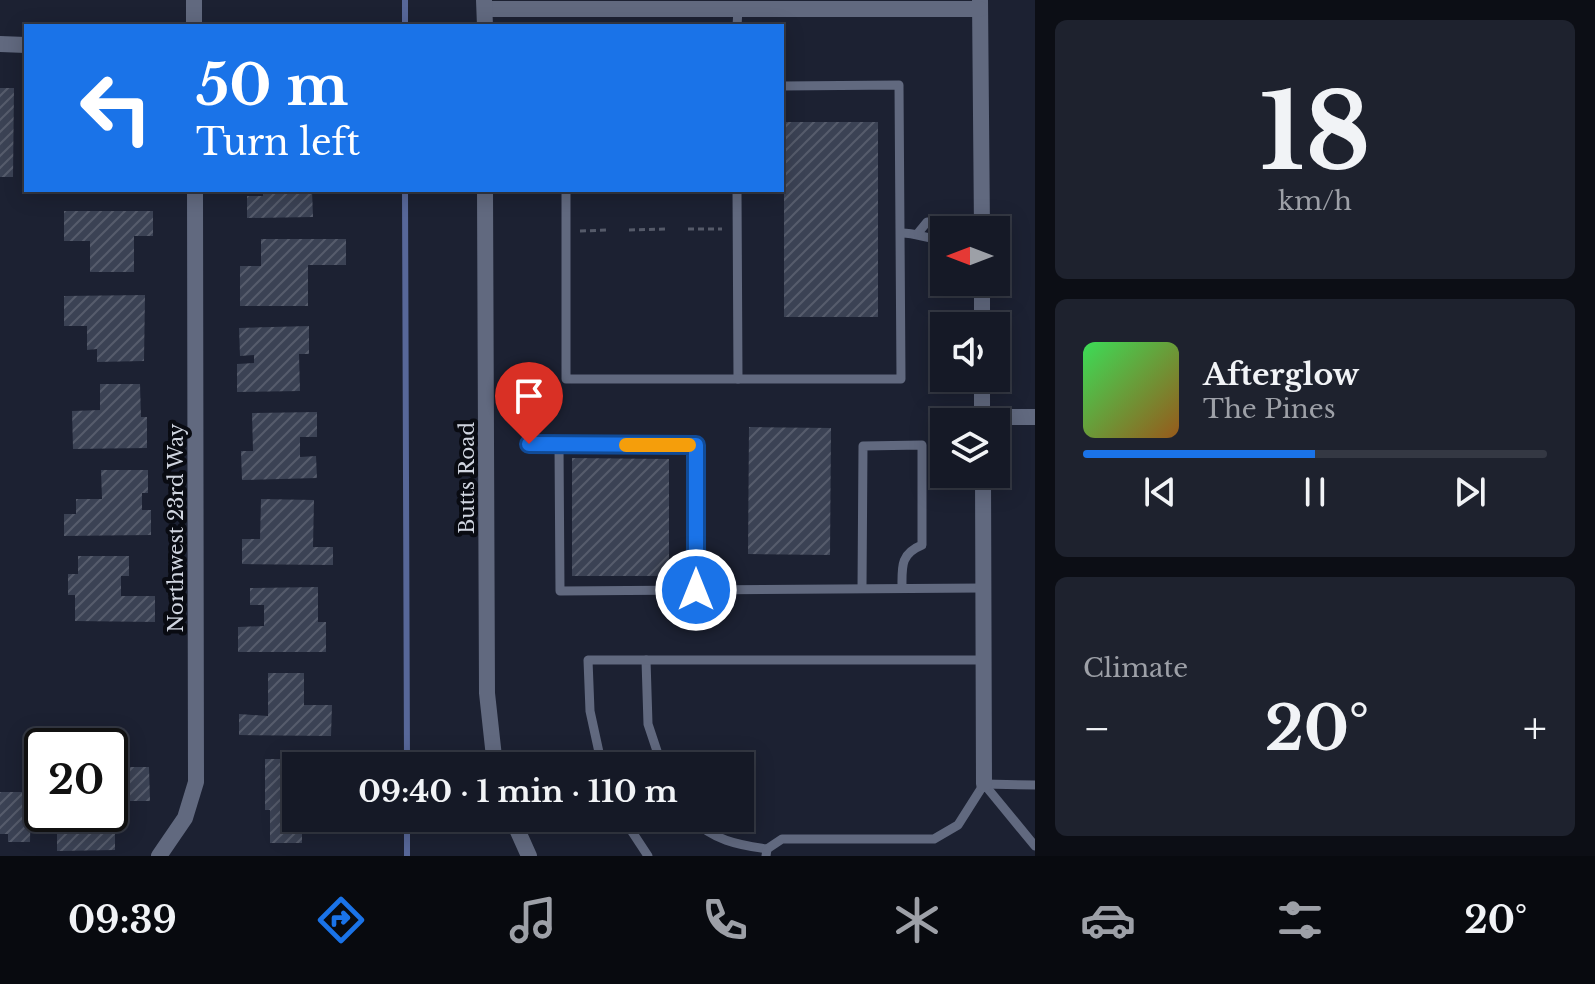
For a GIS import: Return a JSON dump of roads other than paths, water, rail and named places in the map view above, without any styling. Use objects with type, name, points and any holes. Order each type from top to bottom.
[{"type":"street","points":[[194,0],[194,24]]},
{"type":"street","points":[[485,12],[616,5],[737,18],[980,4],[982,216]]},
{"type":"street","points":[[0,44],[24,45]]},
{"type":"street","name":"Northwest 23rd Way","points":[[159,856],[185,818],[196,782],[195,192]]},
{"type":"street","name":"Butts Road","points":[[485,192],[487,693],[493,752]]},
{"type":"street","points":[[1010,418],[1035,417]]},
{"type":"street","points":[[983,488],[984,784]]},
{"type":"street","points":[[518,832],[529,856]]},
{"type":"lane","points":[[566,192],[566,379],[901,379],[899,85],[784,86]]},
{"type":"lane","points":[[737,192],[738,379]]},
{"type":"lane","points":[[918,233],[930,222]]},
{"type":"lane","points":[[902,233],[918,233],[930,240]]},
{"type":"lane","points":[[529,444],[696,445],[696,590]]},
{"type":"lane","points":[[559,445],[560,591],[983,588]]},
{"type":"lane","points":[[862,588],[863,446],[922,445],[922,545],[905,555],[902,588]]},
{"type":"lane","points":[[599,752],[590,711],[588,660],[984,660]]},
{"type":"lane","points":[[646,660],[648,724],[657,752]]},
{"type":"lane","points":[[984,784],[1035,785]]},
{"type":"lane","points":[[984,784],[1035,846]]},
{"type":"lane","points":[[709,832],[732,844],[766,852],[782,839],[934,839],[958,825],[984,784]]},
{"type":"lane","points":[[632,832],[648,856]]},
{"type":"waterway","points":[[405,0],[405,24]]},
{"type":"waterway","points":[[405,192],[407,752]]},
{"type":"waterway","points":[[407,832],[407,856]]}]
